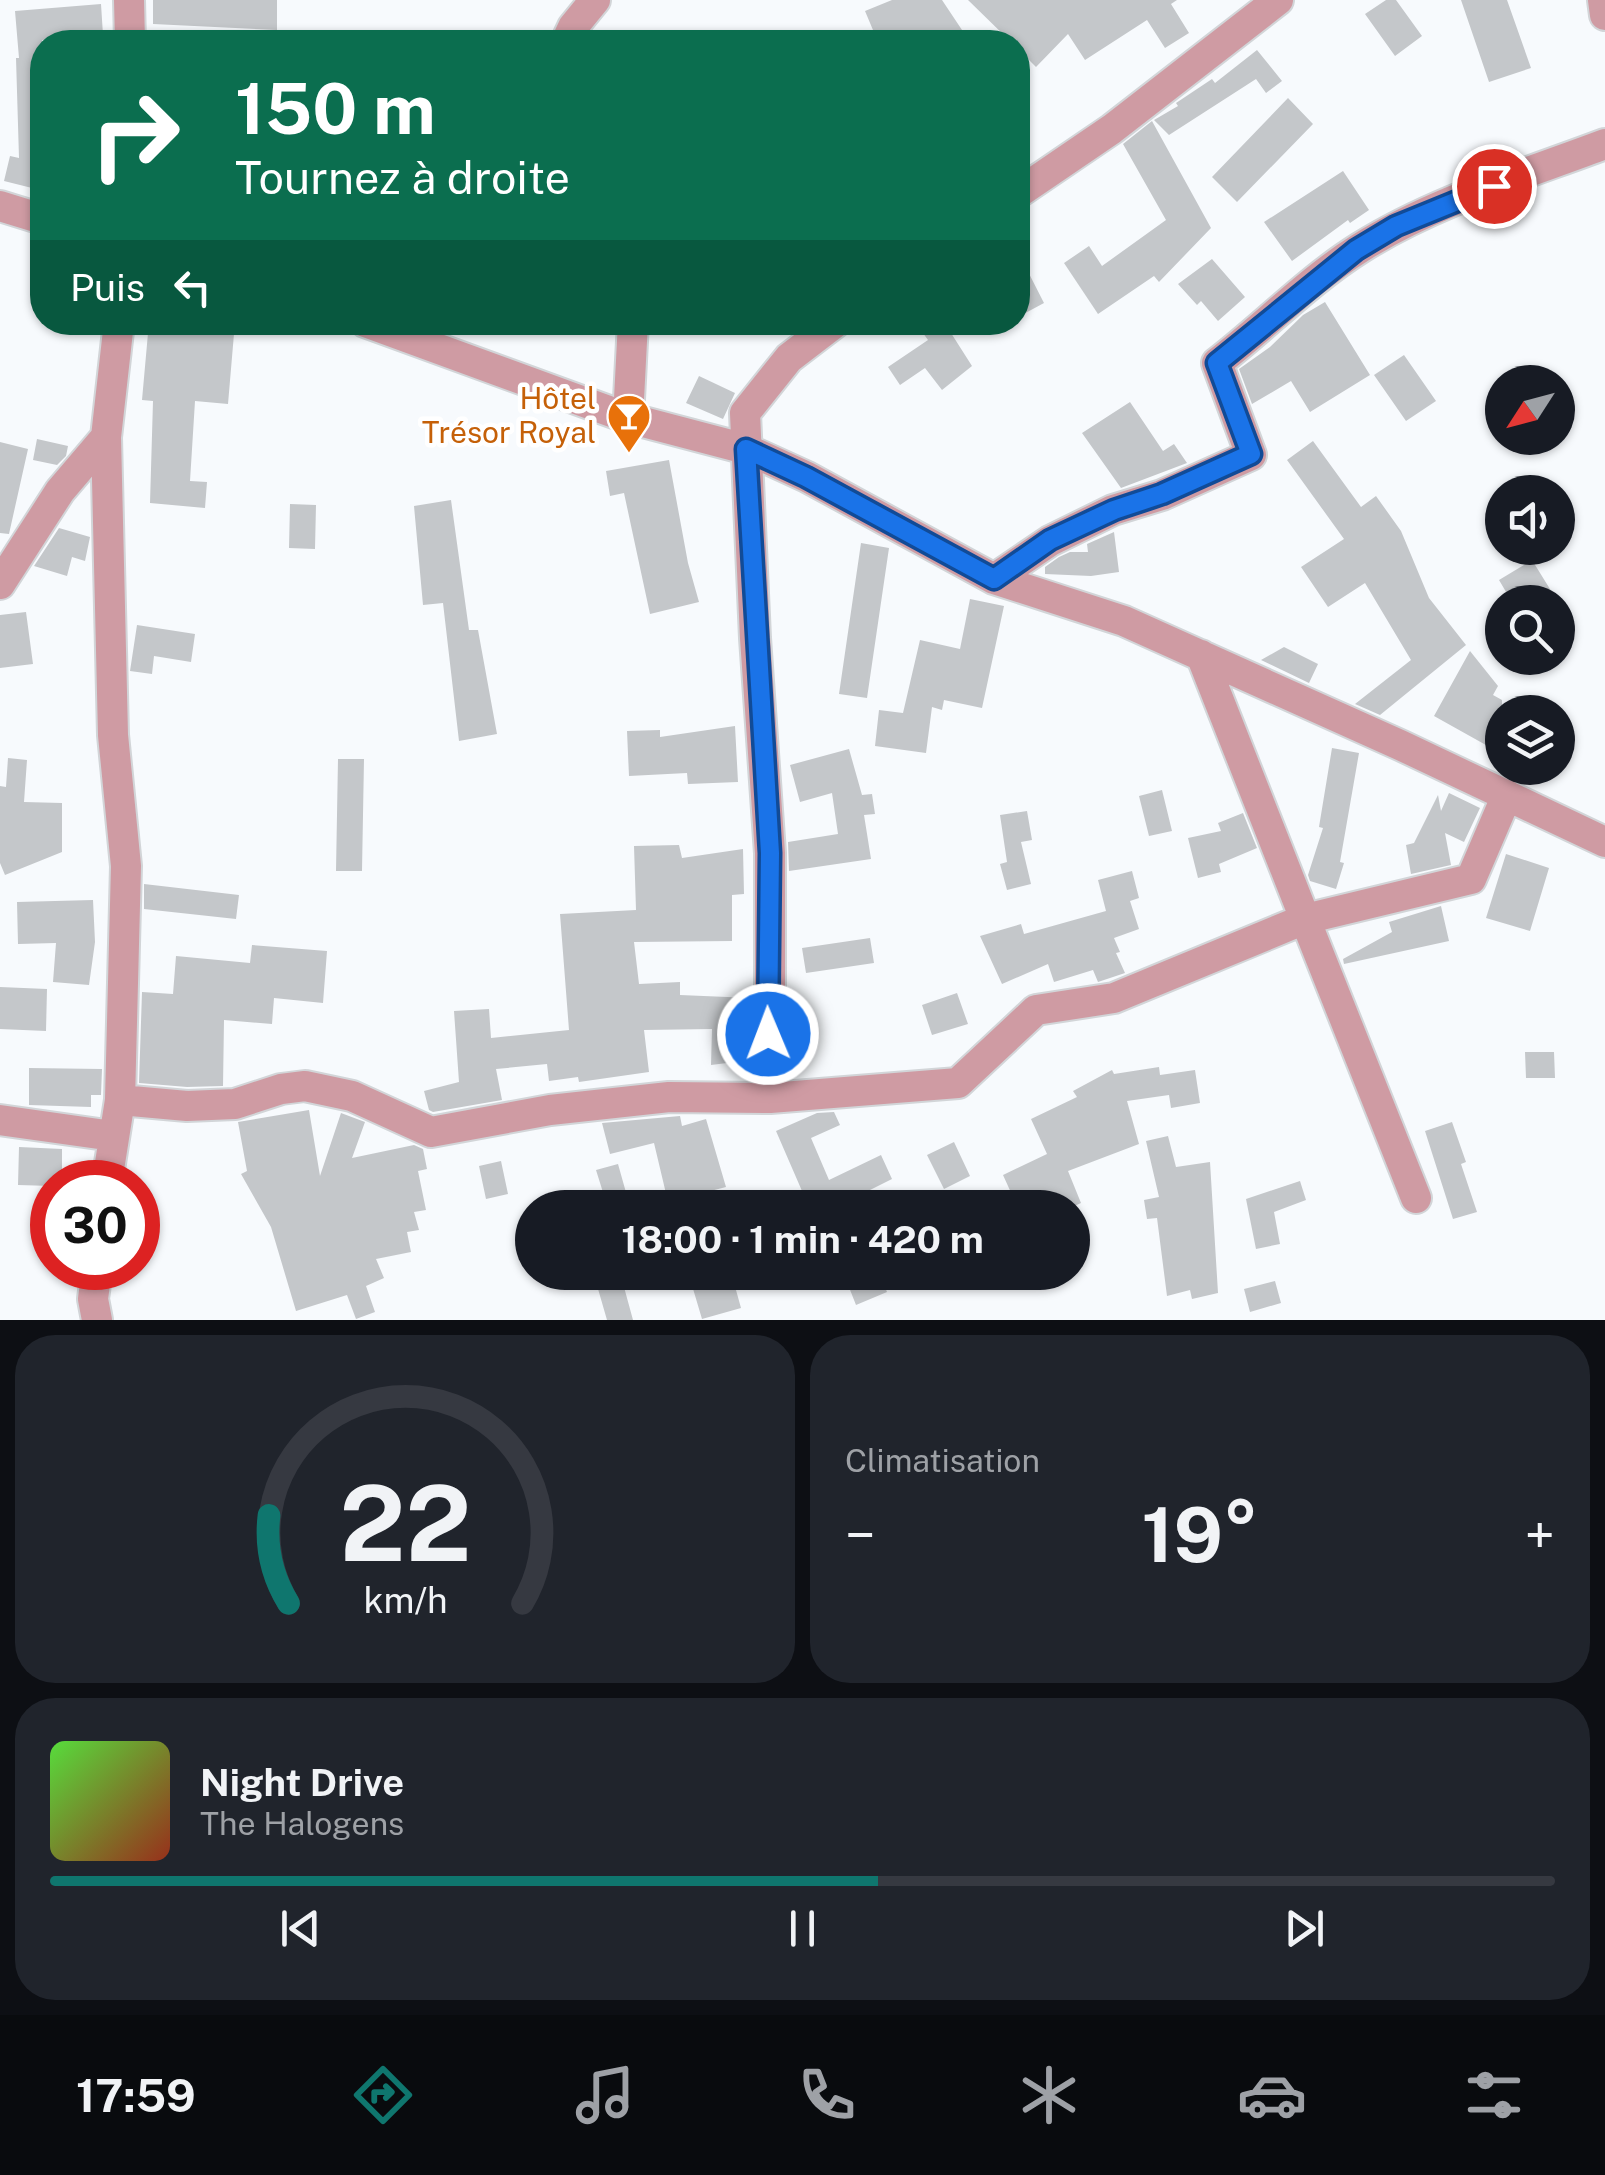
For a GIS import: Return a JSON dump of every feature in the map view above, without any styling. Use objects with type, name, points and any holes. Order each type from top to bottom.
[{"type":"street","points":[[129,0],[130,30]]},
{"type":"street","points":[[572,30],[595,0]]},
{"type":"street","points":[[1030,185],[1112,129],[1278,0]]},
{"type":"street","points":[[1603,0],[1605,15]]},
{"type":"street","points":[[994,579],[1050,540],[1251,454],[1217,363],[1356,250],[1396,226],[1457,200],[1605,144]]},
{"type":"street","points":[[0,206],[30,216]]},
{"type":"street","points":[[109,1160],[120,1100],[126,866],[113,735],[106,437],[118,335]]},
{"type":"street","points":[[401,335],[628,418],[746,449],[806,477],[994,579],[1124,621],[1605,842]]},
{"type":"street","points":[[628,418],[632,335]]},
{"type":"street","points":[[770,1098],[770,853],[746,413],[790,358],[819,335]]},
{"type":"street","points":[[0,584],[60,491],[106,437]]},
{"type":"street","points":[[1201,655],[1416,1198]]},
{"type":"street","points":[[120,1100],[186,1106],[235,1104],[304,1086],[352,1096],[431,1132],[550,1110],[668,1097],[770,1098],[958,1083],[1036,1010],[1114,998],[1305,919],[1472,879],[1506,795]]},
{"type":"street","points":[[0,1120],[112,1136]]},
{"type":"street","points":[[94,1290],[97,1320]]},
{"type":"building","points":[[153,0],[277,0],[277,30],[153,24]]},
{"type":"building","points":[[892,0],[942,0],[962,30],[873,30],[865,11]]},
{"type":"building","points":[[968,0],[1177,0],[1171,4],[1189,33],[1165,48],[1147,20],[1085,60],[1068,34],[1036,67],[1030,61],[1030,30],[999,30]]},
{"type":"building","points":[[1386,0],[1396,0],[1422,36],[1395,56],[1365,14]]},
{"type":"building","points":[[1461,0],[1507,0],[1531,68],[1489,82]]},
{"type":"building","points":[[101,4],[103,30],[30,30],[30,188],[4,181],[10,156],[19,158],[15,11]]},
{"type":"building","points":[[1257,50],[1282,81],[1266,93],[1256,79],[1169,135],[1154,120],[1212,79],[1215,83]]},
{"type":"building","points":[[1288,98],[1313,124],[1237,202],[1212,177]]},
{"type":"building","points":[[1152,121],[1211,228],[1159,282],[1154,276],[1098,314],[1064,263],[1089,246],[1102,266],[1166,220],[1123,144]]},
{"type":"building","points":[[1343,171],[1369,210],[1350,223],[1348,220],[1292,261],[1264,222]]},
{"type":"building","points":[[1212,259],[1245,297],[1218,321],[1201,301],[1197,305],[1178,284]]},
{"type":"building","points":[[1030,276],[1044,303],[1030,311]]},
{"type":"building","points":[[1325,302],[1370,375],[1310,412],[1291,381],[1252,404],[1239,369],[1270,347],[1303,315]]},
{"type":"building","points":[[148,335],[234,335],[228,404],[195,401],[190,481],[207,482],[205,508],[150,503],[153,401],[142,400]]},
{"type":"building","points":[[924,335],[952,335],[972,366],[942,390],[925,368],[900,385],[888,367],[928,340]]},
{"type":"building","points":[[1404,355],[1436,401],[1406,421],[1374,375]]},
{"type":"building","points":[[699,376],[735,393],[723,419],[686,403]]},
{"type":"building","points":[[1130,402],[1163,451],[1174,444],[1187,463],[1121,488],[1082,433]]},
{"type":"building","points":[[37,439],[68,446],[66,456],[57,465],[33,460]]},
{"type":"building","points":[[1313,441],[1361,507],[1376,496],[1401,531],[1429,598],[1466,645],[1380,715],[1355,704],[1411,660],[1365,583],[1328,607],[1301,567],[1344,539],[1287,460]]},
{"type":"building","points":[[0,442],[28,449],[9,534],[0,533]]},
{"type":"building","points":[[669,460],[699,602],[650,614],[624,493],[610,496],[606,471]]},
{"type":"building","points":[[451,500],[469,630],[478,630],[497,734],[459,741],[443,603],[423,605],[414,506]]},
{"type":"building","points":[[290,504],[316,505],[315,549],[289,548]]},
{"type":"building","points":[[59,528],[90,537],[85,561],[72,557],[67,576],[34,566]]},
{"type":"building","points":[[1114,532],[1119,572],[1091,576],[1045,574],[1045,567],[1059,557],[1070,552],[1088,552],[1087,544]]},
{"type":"building","points":[[861,543],[889,548],[867,698],[839,694]]},
{"type":"building","points":[[1524,565],[1535,565],[1547,585],[1502,585],[1499,580]]},
{"type":"building","points":[[970,599],[1004,606],[982,708],[944,700],[942,710],[932,707],[926,753],[875,746],[879,710],[903,713],[920,640],[960,649]]},
{"type":"building","points":[[26,612],[33,664],[0,668],[0,615]]},
{"type":"building","points":[[137,625],[195,634],[191,662],[154,656],[152,674],[130,671]]},
{"type":"building","points":[[1284,647],[1318,664],[1309,683],[1261,660]]},
{"type":"building","points":[[1470,651],[1485,675],[1498,686],[1493,695],[1485,695],[1485,744],[1434,716]]},
{"type":"building","points":[[735,726],[738,782],[688,784],[687,773],[629,776],[627,731],[660,730],[660,737]]},
{"type":"building","points":[[1332,748],[1359,753],[1340,862],[1344,863],[1336,889],[1310,881],[1308,875],[1323,828],[1319,827]]},
{"type":"building","points":[[849,749],[862,795],[872,794],[875,814],[864,815],[871,859],[789,871],[788,842],[838,834],[832,793],[800,802],[790,765]]},
{"type":"building","points":[[8,758],[27,760],[24,802],[62,803],[62,852],[5,875],[0,863],[0,786],[6,787]]},
{"type":"building","points":[[338,759],[364,759],[362,871],[336,871]]},
{"type":"building","points":[[1162,790],[1172,831],[1149,836],[1139,796]]},
{"type":"building","points":[[1449,793],[1480,808],[1464,842],[1445,833],[1451,865],[1411,874],[1406,845],[1414,843],[1438,795],[1441,811]]},
{"type":"building","points":[[1027,811],[1032,840],[1021,842],[1031,884],[1007,890],[1000,864],[1007,862],[1000,815]]},
{"type":"building","points":[[1243,813],[1257,848],[1219,864],[1221,872],[1198,878],[1188,838],[1221,831],[1218,823]]},
{"type":"building","points":[[679,845],[682,858],[743,849],[744,894],[732,895],[732,941],[634,942],[639,984],[680,982],[680,995],[751,998],[751,1060],[711,1065],[712,1029],[644,1030],[649,1072],[579,1082],[578,1077],[549,1081],[547,1064],[496,1069],[502,1100],[429,1110],[424,1091],[459,1082],[454,1011],[489,1009],[491,1038],[569,1030],[560,914],[636,910],[634,846]]},
{"type":"building","points":[[1506,854],[1549,868],[1530,931],[1486,918]]},
{"type":"building","points":[[1132,871],[1139,898],[1130,901],[1139,929],[1114,938],[1125,973],[1098,982],[1093,970],[1054,982],[1048,964],[1002,984],[980,936],[1021,924],[1024,934],[1106,911],[1098,880]]},
{"type":"building","points":[[144,884],[239,895],[236,919],[144,909]]},
{"type":"building","points":[[93,900],[95,942],[89,985],[53,982],[56,943],[18,944],[17,902]]},
{"type":"building","points":[[1441,906],[1449,941],[1344,964],[1343,959],[1392,932],[1389,922]]},
{"type":"building","points":[[870,938],[874,963],[806,973],[802,948]]},
{"type":"building","points":[[252,945],[327,951],[323,1003],[274,998],[272,1024],[224,1020],[223,1086],[139,1083],[142,992],[173,994],[176,956],[250,963]]},
{"type":"building","points":[[0,987],[47,989],[46,1031],[0,1029]]},
{"type":"building","points":[[957,993],[968,1024],[932,1035],[922,1005]]},
{"type":"building","points":[[1525,1052],[1554,1052],[1555,1078],[1526,1078]]},
{"type":"building","points":[[1159,1067],[1160,1075],[1195,1070],[1200,1103],[1171,1108],[1169,1095],[1127,1101],[1139,1144],[1068,1171],[1076,1190],[1010,1190],[1003,1175],[1047,1154],[1031,1119],[1077,1097],[1073,1091],[1112,1070],[1114,1074]]},
{"type":"building","points":[[29,1068],[102,1069],[101,1095],[91,1095],[91,1107],[29,1105]]},
{"type":"building","points":[[309,1110],[320,1176],[341,1113],[365,1122],[352,1158],[414,1145],[423,1149],[427,1169],[418,1171],[426,1210],[414,1212],[419,1230],[407,1232],[411,1252],[376,1259],[384,1278],[366,1286],[375,1312],[356,1319],[347,1295],[296,1311],[271,1227],[241,1174],[247,1171],[238,1122]]},
{"type":"building","points":[[834,1112],[840,1125],[811,1138],[829,1180],[881,1155],[892,1179],[870,1190],[802,1190],[776,1131],[817,1113]]},
{"type":"building","points":[[680,1116],[682,1126],[706,1119],[726,1187],[665,1190],[654,1143],[610,1154],[602,1123]]},
{"type":"building","points":[[1452,1122],[1477,1212],[1453,1219],[1425,1131]]},
{"type":"building","points":[[1168,1136],[1176,1167],[1210,1162],[1218,1293],[1192,1299],[1190,1290],[1167,1296],[1157,1218],[1147,1219],[1144,1200],[1159,1197],[1146,1141]]},
{"type":"building","points":[[954,1142],[970,1176],[944,1189],[927,1155]]},
{"type":"building","points":[[19,1147],[62,1149],[62,1160],[30,1160],[30,1185],[18,1185]]},
{"type":"building","points":[[501,1161],[508,1194],[486,1199],[479,1166]]},
{"type":"building","points":[[618,1164],[625,1190],[602,1190],[596,1170]]},
{"type":"building","points":[[1300,1181],[1306,1200],[1274,1212],[1280,1244],[1256,1249],[1246,1199]]},
{"type":"building","points":[[1275,1281],[1281,1303],[1250,1312],[1244,1289]]},
{"type":"building","points":[[598,1290],[625,1290],[633,1320],[607,1320]]},
{"type":"building","points":[[693,1290],[736,1290],[741,1308],[702,1319]]},
{"type":"building","points":[[850,1290],[886,1290],[887,1292],[856,1305]]},
{"type":"place","name":"Hôtel Trésor Royal","points":[[629,454]]},
{"type":"route","points":[[768,1034],[770,853],[746,449],[806,477],[994,579],[1050,540],[1251,454],[1217,363],[1356,250],[1396,226],[1494,186]]}]
